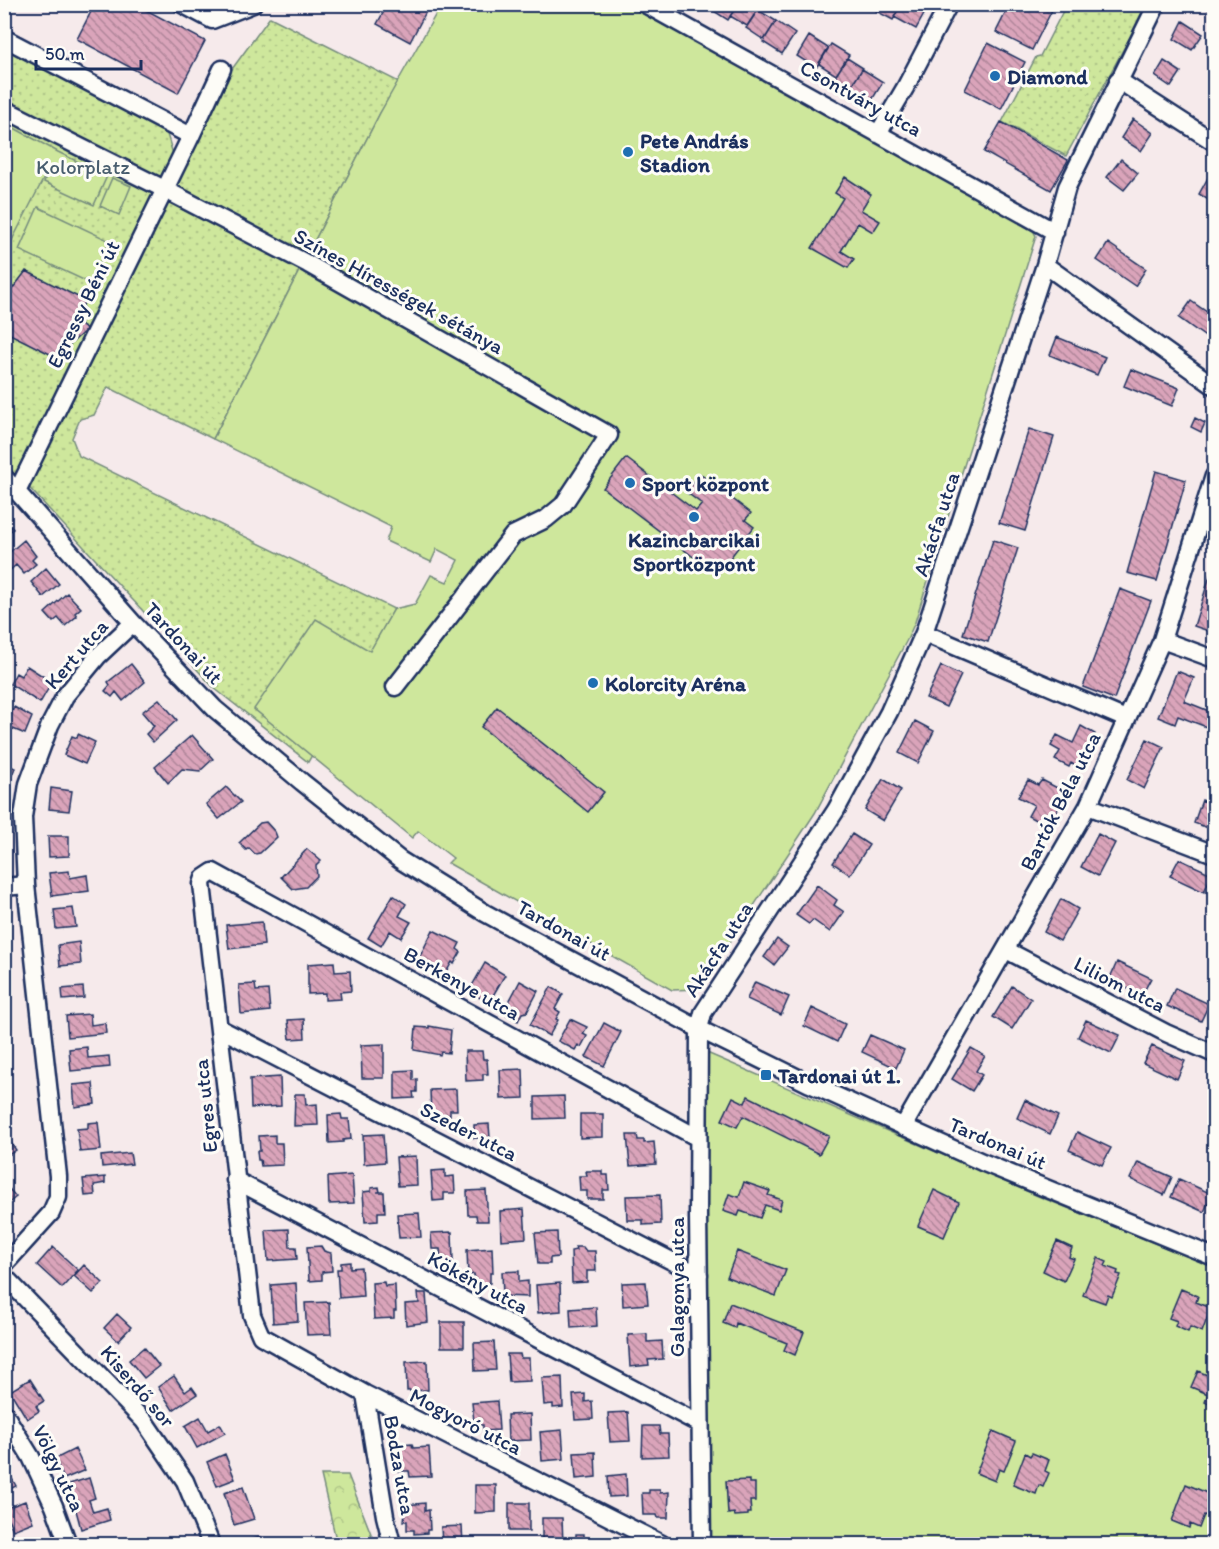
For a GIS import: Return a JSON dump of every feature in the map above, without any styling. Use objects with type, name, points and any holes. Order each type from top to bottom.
[{"type":"street","points":[[182,4],[212,20],[253,4]]},
{"type":"street","name":"Csontváry utca","points":[[645,4],[1055,232]]},
{"type":"street","points":[[878,134],[949,4]]},
{"type":"street","name":"Akácfa utca","points":[[699,1029],[703,1012],[710,1000],[850,787],[889,712],[924,633],[1045,265],[1067,187],[1157,4]]},
{"type":"street","points":[[4,38],[193,132]]},
{"type":"street","name":"Egressy Béni út","points":[[17,492],[222,69]]},
{"type":"street","points":[[1118,80],[1215,142]]},
{"type":"street","name":"Színes Hírességek sétánya","points":[[4,109],[308,264],[609,435],[563,505],[546,519],[513,535],[395,687]]},
{"type":"street","points":[[1045,265],[1215,386]]},
{"type":"street","name":"Tardonai út","points":[[4,477],[133,623],[215,709],[400,860],[485,913],[699,1029],[810,1084],[982,1162],[1215,1257]]},
{"type":"street","name":"Bartók Béla utca","points":[[903,1127],[1088,806],[1162,640],[1214,479]]},
{"type":"street","name":"Kert utca","points":[[4,1265],[51,1213],[58,1197],[57,1164],[26,885],[23,817],[28,784],[50,725],[65,696],[98,656],[133,623]]},
{"type":"street","points":[[924,633],[1126,719]]},
{"type":"street","points":[[1162,640],[1215,659]]},
{"type":"street","points":[[1088,806],[1215,854]]},
{"type":"street","name":"Berkenye utca","points":[[204,878],[213,872],[698,1138]]},
{"type":"street","name":"Egres utca","points":[[204,878],[202,884],[235,1180],[252,1315],[256,1329]]},
{"type":"street","points":[[4,887],[26,885]]},
{"type":"street","name":"Liliom utca","points":[[1006,950],[1166,1033],[1215,1054]]},
{"type":"street","name":"Szeder utca","points":[[219,1028],[699,1275]]},
{"type":"street","name":"Galagonya utca","points":[[699,1029],[702,1545]]},
{"type":"street","name":"Kökény utca","points":[[235,1180],[700,1424]]},
{"type":"street","name":"Kiserdő sor","points":[[4,1276],[144,1421],[185,1481],[211,1545]]},
{"type":"street","name":"Mogyoró utca","points":[[256,1329],[261,1336],[364,1394],[662,1545]]},
{"type":"street","name":"Bodza utca","points":[[364,1394],[392,1545]]},
{"type":"street","name":"Völgy utca","points":[[4,1413],[31,1457],[54,1506],[68,1545]]},
{"type":"green space","name":"Sport központ","points":[[441,5],[627,5],[1031,226],[1036,236],[915,622],[907,640],[815,813],[699,989],[672,990],[448,863],[453,858],[418,831],[412,838],[254,709],[316,619],[370,651],[394,609],[415,604],[431,575],[447,582],[458,560],[437,549],[431,562],[386,541],[391,527],[213,439],[380,113]]},
{"type":"green space","points":[[1063,5],[1147,5],[1066,156],[1002,122],[1036,57],[1040,56],[1064,9]]},
{"type":"green space","name":"Kolorplatz","points":[[270,17],[399,82],[380,113],[213,439],[108,387],[94,415],[80,419],[72,438],[79,456],[394,609],[308,762],[214,688],[23,481],[5,475],[5,38],[163,121],[173,154]]},
{"type":"green space","name":"Kolorplatz","points":[[5,123],[107,176],[94,205],[44,182],[48,170],[5,254]]},
{"type":"green space","points":[[112,178],[131,186],[119,215],[100,206]]},
{"type":"green space","points":[[38,207],[110,241],[90,283],[19,250]]},
{"type":"green space","points":[[707,1053],[1038,1196],[1214,1267],[1214,1544],[711,1544],[707,1352]]},
{"type":"green space","points":[[321,1475],[348,1475],[375,1544],[337,1544]]},
{"type":"building","points":[[95,4],[135,4],[205,41],[178,93],[77,39]]},
{"type":"building","points":[[388,4],[398,10],[401,4],[430,4],[410,42],[377,24]]},
{"type":"building","points":[[711,4],[738,4],[728,20],[709,8]]},
{"type":"building","points":[[738,4],[760,6],[747,26],[730,16]]},
{"type":"building","points":[[879,4],[901,4],[893,20],[876,11]]},
{"type":"building","points":[[901,4],[923,4],[928,7],[916,29],[894,17]]},
{"type":"building","points":[[1010,4],[1055,4],[1032,50],[996,32]]},
{"type":"building","points":[[1199,4],[1214,4],[1211,11]]},
{"type":"building","points":[[758,10],[776,21],[764,40],[746,28]]},
{"type":"building","points":[[776,21],[795,34],[782,54],[763,42]]},
{"type":"building","points":[[1183,21],[1203,34],[1192,50],[1174,39]]},
{"type":"building","points":[[809,36],[828,48],[816,68],[797,56]]},
{"type":"building","name":"Diamond","points":[[988,43],[1025,62],[1001,109],[965,90]]},
{"type":"building","points":[[831,44],[849,55],[836,75],[819,64]]},
{"type":"building","points":[[847,58],[863,68],[851,87],[835,77]]},
{"type":"building","points":[[1164,61],[1181,72],[1171,87],[1155,76]]},
{"type":"building","points":[[862,69],[883,82],[870,103],[849,90]]},
{"type":"building","points":[[1133,119],[1153,133],[1141,151],[1121,138]]},
{"type":"building","points":[[1001,122],[1068,160],[1051,190],[984,152]]},
{"type":"building","points":[[1121,159],[1138,173],[1124,190],[1107,177]]},
{"type":"building","points":[[1214,167],[1214,201],[1213,203],[1199,194]]},
{"type":"building","points":[[845,177],[871,194],[861,210],[880,221],[873,232],[858,223],[841,251],[854,259],[848,268],[812,248],[843,198],[835,193]]},
{"type":"building","points":[[1108,243],[1146,269],[1135,286],[1097,260]]},
{"type":"building","points":[[26,271],[84,300],[80,325],[87,329],[56,357],[4,331],[4,289],[10,292]]},
{"type":"building","points":[[1191,301],[1214,317],[1214,343],[1179,318]]},
{"type":"building","points":[[1057,337],[1105,357],[1097,375],[1050,355]]},
{"type":"building","points":[[1131,369],[1179,388],[1172,406],[1124,386]]},
{"type":"building","points":[[1195,418],[1205,423],[1201,432],[1191,427]]},
{"type":"building","points":[[1029,429],[1054,437],[1025,531],[999,523]]},
{"type":"building","name":"Kazincbarcikai Sportközpont","points":[[626,458],[696,511],[702,504],[686,492],[700,474],[751,513],[745,520],[754,527],[717,575],[603,488]]},
{"type":"building","points":[[1156,471],[1186,480],[1157,581],[1127,573]]},
{"type":"building","points":[[4,519],[13,529],[4,536]]},
{"type":"building","points":[[24,540],[36,556],[32,560],[36,564],[24,574],[16,565],[8,572],[4,568],[4,557]]},
{"type":"building","points":[[993,540],[1018,548],[988,642],[963,634]]},
{"type":"building","points":[[1214,563],[1214,633],[1194,626]]},
{"type":"building","points":[[46,568],[59,584],[43,597],[31,582]]},
{"type":"building","points":[[1120,589],[1151,601],[1114,699],[1083,687]]},
{"type":"building","points":[[67,593],[81,608],[75,613],[77,616],[65,626],[58,618],[53,622],[45,613]]},
{"type":"building","points":[[131,664],[145,682],[123,701],[116,692],[112,697],[105,691],[110,685],[108,682]]},
{"type":"building","points":[[27,666],[52,682],[40,703],[10,684],[16,673],[21,676]]},
{"type":"building","points":[[941,666],[961,675],[946,707],[926,698]]},
{"type":"building","points":[[1177,671],[1194,678],[1184,701],[1214,713],[1209,728],[1178,716],[1175,724],[1158,717]]},
{"type":"building","points":[[159,699],[177,720],[153,742],[146,734],[154,726],[142,712]]},
{"type":"building","points":[[14,707],[32,717],[25,734],[6,726]]},
{"type":"building","points":[[497,707],[604,792],[588,812],[481,727]]},
{"type":"building","points":[[915,721],[934,731],[918,763],[899,753]]},
{"type":"building","points":[[1081,726],[1095,734],[1078,767],[1071,763],[1069,767],[1055,760],[1060,751],[1051,746],[1057,735],[1073,743]]},
{"type":"building","points":[[78,734],[95,742],[85,764],[64,755],[72,736],[77,738]]},
{"type":"building","points":[[192,735],[213,759],[200,771],[182,769],[168,783],[155,767]]},
{"type":"building","points":[[1147,739],[1164,747],[1144,789],[1127,780]]},
{"type":"building","points":[[4,763],[15,768],[10,779],[4,776]]},
{"type":"building","points":[[883,779],[901,790],[883,821],[865,810]]},
{"type":"building","points":[[1028,780],[1038,785],[1042,780],[1067,793],[1048,827],[1028,816],[1034,805],[1018,797]]},
{"type":"building","points":[[226,787],[241,802],[219,819],[206,804]]},
{"type":"building","points":[[51,788],[72,791],[69,811],[49,809]]},
{"type":"building","points":[[4,793],[8,794],[6,820],[4,820]]},
{"type":"building","points":[[1202,800],[1214,805],[1214,830],[1194,823]]},
{"type":"building","points":[[266,822],[277,837],[260,853],[255,854],[249,848],[246,850],[239,843],[260,823]]},
{"type":"building","points":[[852,834],[869,845],[850,875],[833,863]]},
{"type":"building","points":[[1098,834],[1115,843],[1098,876],[1081,867]]},
{"type":"building","points":[[48,836],[69,836],[69,856],[49,857]]},
{"type":"building","points":[[307,849],[321,861],[316,866],[317,876],[306,887],[293,889],[281,877]]},
{"type":"building","points":[[1179,859],[1212,874],[1204,892],[1170,876]]},
{"type":"building","points":[[69,871],[70,878],[87,875],[89,891],[52,896],[49,873]]},
{"type":"building","points":[[817,885],[837,900],[834,905],[844,912],[830,932],[813,920],[809,924],[796,915]]},
{"type":"building","points":[[393,895],[406,904],[399,916],[411,922],[401,938],[390,931],[381,946],[368,938]]},
{"type":"building","points":[[1061,899],[1078,909],[1060,941],[1044,932]]},
{"type":"building","points":[[73,908],[76,927],[56,929],[54,910]]},
{"type":"building","points":[[4,916],[7,916],[10,937],[4,938]]},
{"type":"building","points":[[262,922],[264,945],[229,949],[226,925]]},
{"type":"building","points":[[433,930],[460,943],[457,949],[461,952],[443,978],[418,960]]},
{"type":"building","points":[[777,939],[788,947],[774,965],[764,957]]},
{"type":"building","points":[[79,942],[81,964],[60,966],[58,945]]},
{"type":"building","points":[[334,962],[335,972],[350,971],[351,991],[340,992],[341,999],[325,1000],[325,993],[308,994],[308,964]]},
{"type":"building","points":[[1117,962],[1151,978],[1142,995],[1109,980]]},
{"type":"building","points":[[485,963],[505,975],[491,999],[486,996],[480,998],[469,991]]},
{"type":"building","points":[[520,981],[538,991],[527,1012],[522,1013],[518,1021],[503,1013]]},
{"type":"building","points":[[755,982],[789,997],[781,1015],[747,999]]},
{"type":"building","points":[[255,984],[256,991],[268,990],[270,1011],[241,1014],[239,985]]},
{"type":"building","points":[[1012,986],[1031,999],[1012,1029],[993,1017]]},
{"type":"building","points":[[83,987],[84,998],[63,1000],[62,989]]},
{"type":"building","points":[[551,987],[563,994],[555,1009],[560,1012],[556,1019],[558,1020],[549,1036],[530,1025]]},
{"type":"building","points":[[1175,988],[1209,1004],[1201,1021],[1167,1006]]},
{"type":"building","points":[[812,1008],[845,1024],[837,1042],[804,1026]]},
{"type":"building","points":[[90,1014],[91,1025],[105,1023],[106,1033],[68,1037],[66,1016]]},
{"type":"building","points":[[304,1019],[305,1038],[290,1039],[288,1020]]},
{"type":"building","points":[[570,1019],[587,1027],[583,1034],[587,1036],[581,1047],[578,1045],[575,1050],[558,1041]]},
{"type":"building","points":[[1086,1020],[1120,1035],[1111,1053],[1078,1037]]},
{"type":"building","points":[[604,1023],[621,1032],[604,1066],[586,1057]]},
{"type":"building","points":[[429,1026],[451,1030],[449,1053],[441,1052],[440,1055],[414,1050],[416,1027],[429,1028]]},
{"type":"building","points":[[870,1035],[904,1050],[896,1068],[862,1052]]},
{"type":"building","points":[[384,1044],[384,1078],[362,1078],[361,1045]]},
{"type":"building","points":[[1152,1046],[1185,1061],[1177,1079],[1143,1063]]},
{"type":"building","points":[[87,1047],[88,1058],[109,1056],[110,1067],[71,1071],[69,1049]]},
{"type":"building","points":[[971,1048],[985,1056],[976,1071],[982,1075],[972,1091],[952,1079]]},
{"type":"building","points":[[465,1051],[482,1051],[483,1059],[487,1059],[488,1074],[483,1074],[483,1080],[466,1081]]},
{"type":"building","points":[[523,1069],[524,1098],[501,1099],[500,1070]]},
{"type":"building","points":[[413,1070],[413,1080],[417,1079],[417,1092],[413,1092],[414,1098],[395,1099],[395,1071]]},
{"type":"building","points":[[280,1077],[281,1106],[251,1108],[250,1079]]},
{"type":"building","points":[[1214,1077],[1214,1099],[1206,1095]]},
{"type":"building","points":[[93,1083],[95,1104],[75,1107],[73,1085]]},
{"type":"building","points":[[456,1089],[457,1110],[450,1110],[450,1115],[431,1116],[430,1090]]},
{"type":"building","points":[[295,1094],[305,1094],[306,1105],[317,1104],[318,1125],[294,1126]]},
{"type":"building","points":[[564,1096],[565,1118],[535,1119],[535,1097]]},
{"type":"building","points":[[748,1096],[829,1136],[819,1154],[743,1116],[737,1127],[722,1120],[733,1097],[745,1103]]},
{"type":"building","points":[[1025,1100],[1058,1116],[1050,1134],[1017,1118]]},
{"type":"building","points":[[341,1114],[342,1119],[349,1119],[351,1139],[329,1143],[328,1115]]},
{"type":"building","points":[[580,1114],[603,1114],[603,1137],[580,1138]]},
{"type":"building","points":[[98,1122],[101,1150],[80,1152],[77,1129],[88,1128],[88,1123]]},
{"type":"building","points":[[489,1124],[490,1138],[474,1138],[474,1125]]},
{"type":"building","points":[[1077,1132],[1111,1148],[1102,1165],[1069,1150]]},
{"type":"building","points":[[383,1134],[385,1162],[364,1164],[363,1135]]},
{"type":"building","points":[[275,1135],[275,1143],[282,1143],[283,1165],[261,1166],[257,1151],[260,1151],[259,1136]]},
{"type":"building","points":[[627,1135],[637,1135],[638,1140],[644,1140],[644,1143],[654,1142],[656,1164],[630,1166]]},
{"type":"building","points":[[9,1140],[16,1150],[4,1158],[4,1144]]},
{"type":"building","points":[[130,1153],[132,1164],[102,1167],[101,1156]]},
{"type":"building","points":[[416,1156],[417,1185],[398,1186],[396,1157]]},
{"type":"building","points":[[1138,1162],[1172,1177],[1164,1195],[1130,1179]]},
{"type":"building","points":[[445,1170],[445,1177],[454,1176],[455,1193],[444,1193],[444,1200],[433,1201],[431,1171]]},
{"type":"building","points":[[586,1171],[602,1171],[602,1175],[608,1175],[609,1190],[603,1190],[603,1199],[587,1199],[587,1191],[580,1191],[579,1176],[587,1176]]},
{"type":"building","points":[[352,1175],[354,1203],[329,1204],[328,1177]]},
{"type":"building","points":[[105,1177],[105,1183],[94,1185],[95,1195],[85,1196],[83,1179]]},
{"type":"building","points":[[1179,1179],[1212,1194],[1204,1212],[1171,1197]]},
{"type":"building","points":[[744,1182],[770,1191],[768,1195],[782,1200],[779,1210],[765,1205],[760,1218],[740,1211],[738,1216],[723,1211],[729,1194],[739,1197]]},
{"type":"building","points":[[4,1183],[16,1197],[4,1207]]},
{"type":"building","points":[[379,1187],[380,1192],[384,1192],[385,1212],[378,1212],[378,1221],[365,1222],[363,1192]]},
{"type":"building","points":[[486,1190],[488,1221],[477,1221],[476,1215],[468,1215],[467,1191]]},
{"type":"building","points":[[934,1190],[959,1202],[944,1237],[918,1226]]},
{"type":"building","points":[[660,1195],[661,1224],[643,1225],[643,1220],[627,1220],[626,1196]]},
{"type":"building","points":[[524,1209],[526,1238],[501,1240],[500,1211]]},
{"type":"building","points":[[419,1213],[421,1237],[399,1238],[397,1214]]},
{"type":"building","points":[[289,1229],[290,1247],[296,1247],[297,1259],[268,1261],[266,1230]]},
{"type":"building","points":[[452,1232],[453,1261],[441,1262],[440,1249],[432,1249],[431,1233]]},
{"type":"building","points":[[557,1232],[558,1257],[550,1258],[550,1264],[538,1264],[535,1233]]},
{"type":"building","points":[[1057,1241],[1072,1248],[1069,1257],[1074,1259],[1064,1281],[1043,1271]]},
{"type":"building","points":[[321,1246],[324,1251],[331,1253],[332,1271],[322,1272],[322,1280],[309,1281],[307,1247]]},
{"type":"building","points":[[53,1247],[78,1270],[62,1288],[37,1265]]},
{"type":"building","points":[[575,1247],[595,1251],[596,1271],[587,1271],[587,1282],[572,1283],[571,1251],[576,1250]]},
{"type":"building","points":[[492,1248],[493,1273],[490,1273],[490,1283],[475,1284],[474,1274],[468,1275],[467,1250]]},
{"type":"building","points":[[737,1251],[786,1270],[776,1296],[727,1277]]},
{"type":"building","points":[[1098,1258],[1107,1262],[1105,1266],[1118,1271],[1117,1274],[1121,1275],[1112,1297],[1108,1295],[1105,1303],[1083,1295]]},
{"type":"building","points":[[350,1262],[350,1268],[361,1267],[363,1296],[339,1298],[337,1269],[341,1269],[341,1263]]},
{"type":"building","points":[[84,1265],[103,1283],[93,1293],[74,1276]]},
{"type":"building","points":[[519,1271],[519,1282],[528,1281],[528,1297],[503,1296],[502,1272]]},
{"type":"building","points":[[384,1282],[385,1286],[395,1285],[396,1311],[394,1311],[394,1318],[374,1319],[372,1283]]},
{"type":"building","points":[[646,1282],[648,1304],[623,1306],[622,1283]]},
{"type":"building","points":[[296,1283],[298,1321],[273,1323],[271,1285]]},
{"type":"building","points":[[560,1283],[561,1311],[538,1313],[536,1285]]},
{"type":"building","points":[[1181,1289],[1198,1296],[1196,1302],[1211,1308],[1202,1332],[1190,1327],[1188,1332],[1175,1326],[1177,1321],[1169,1318]]},
{"type":"building","points":[[418,1293],[426,1293],[428,1322],[406,1325],[405,1304],[419,1303]]},
{"type":"building","points":[[329,1302],[331,1334],[307,1335],[305,1303]]},
{"type":"building","points":[[730,1303],[804,1332],[795,1355],[784,1350],[787,1343],[736,1323],[735,1328],[723,1323]]},
{"type":"building","points":[[596,1307],[597,1326],[571,1328],[570,1309]]},
{"type":"building","points":[[117,1314],[131,1327],[118,1341],[104,1328]]},
{"type":"building","points":[[441,1322],[464,1322],[464,1347],[441,1347]]},
{"type":"building","points":[[647,1334],[647,1342],[662,1341],[663,1359],[648,1360],[649,1365],[630,1367],[628,1335]]},
{"type":"building","points":[[494,1342],[496,1370],[475,1371],[474,1343]]},
{"type":"building","points":[[144,1347],[159,1366],[144,1378],[129,1360]]},
{"type":"building","points":[[507,1354],[520,1354],[521,1358],[529,1358],[530,1381],[509,1382]]},
{"type":"building","points":[[427,1361],[428,1390],[407,1391],[406,1362]]},
{"type":"building","points":[[1198,1371],[1214,1378],[1214,1406],[1205,1402],[1208,1394],[1191,1387]]},
{"type":"building","points":[[174,1376],[185,1392],[192,1387],[197,1394],[173,1410],[158,1387]]},
{"type":"building","points":[[562,1377],[563,1407],[553,1408],[553,1404],[544,1405],[542,1378]]},
{"type":"building","points":[[30,1379],[44,1401],[36,1406],[39,1411],[27,1419],[10,1391]]},
{"type":"building","points":[[585,1394],[585,1402],[592,1401],[593,1419],[575,1420],[573,1395]]},
{"type":"building","points":[[497,1401],[499,1430],[483,1431],[483,1425],[474,1421],[472,1403]]},
{"type":"building","points":[[628,1412],[630,1441],[610,1442],[608,1413]]},
{"type":"building","points":[[530,1414],[531,1440],[508,1441],[507,1415]]},
{"type":"building","points":[[200,1417],[208,1431],[220,1424],[225,1433],[197,1448],[185,1426]]},
{"type":"building","points":[[643,1426],[659,1426],[660,1434],[668,1434],[669,1456],[642,1457]]},
{"type":"building","points":[[562,1430],[564,1459],[542,1461],[540,1432]]},
{"type":"building","points":[[993,1431],[1016,1441],[1004,1471],[999,1469],[995,1481],[976,1473]]},
{"type":"building","points":[[412,1444],[413,1448],[429,1447],[431,1476],[410,1477],[409,1471],[399,1471],[398,1449],[401,1449],[401,1445]]},
{"type":"building","points":[[75,1449],[85,1470],[64,1479],[55,1459]]},
{"type":"building","points":[[595,1452],[596,1477],[576,1479],[574,1453]]},
{"type":"building","points":[[1025,1453],[1030,1456],[1032,1453],[1049,1460],[1045,1471],[1049,1473],[1043,1487],[1039,1485],[1036,1494],[1013,1485]]},
{"type":"building","points":[[225,1454],[235,1479],[217,1486],[207,1462]]},
{"type":"building","points":[[4,1464],[16,1486],[4,1492]]},
{"type":"building","points":[[626,1474],[627,1496],[609,1497],[608,1476]]},
{"type":"building","points":[[89,1478],[95,1498],[89,1500],[93,1512],[107,1508],[110,1520],[81,1529],[69,1484]]},
{"type":"building","points":[[749,1480],[749,1483],[755,1483],[755,1501],[750,1501],[751,1513],[735,1516],[734,1513],[728,1514],[726,1481]]},
{"type":"building","points":[[1186,1484],[1214,1496],[1207,1516],[1204,1515],[1199,1528],[1190,1524],[1189,1528],[1172,1521]]},
{"type":"building","points":[[475,1485],[496,1485],[496,1512],[475,1513]]},
{"type":"building","points":[[243,1487],[254,1519],[234,1525],[224,1493]]},
{"type":"building","points":[[649,1490],[660,1490],[660,1493],[669,1492],[668,1518],[643,1515],[642,1493],[649,1493]]},
{"type":"building","points":[[25,1501],[33,1522],[13,1530],[4,1509]]},
{"type":"building","points":[[425,1503],[425,1511],[429,1510],[430,1530],[427,1530],[427,1533],[414,1534],[414,1530],[407,1530],[407,1521],[404,1521],[406,1505]]},
{"type":"building","points":[[509,1503],[529,1503],[529,1531],[509,1531]]},
{"type":"building","points":[[542,1518],[562,1518],[563,1544],[542,1544]]},
{"type":"building","points":[[462,1526],[463,1544],[442,1544],[441,1527]]},
{"type":"building","points":[[576,1534],[584,1534],[584,1540],[596,1540],[596,1544],[576,1544]]},
{"type":"building","points":[[261,1537],[263,1544],[243,1544],[242,1542]]},
{"type":"place","name":"Diamond","points":[[995,76]]},
{"type":"place","name":"Pete András Stadion","points":[[628,152]]},
{"type":"place","name":"Sport központ","points":[[630,483]]},
{"type":"place","name":"Kazincbarcikai Sportközpont","points":[[694,517]]},
{"type":"place","name":"Kolorcity Aréna","points":[[593,683]]},
{"type":"place","name":"Tardonai út 1.","points":[[766,1075]]}]
